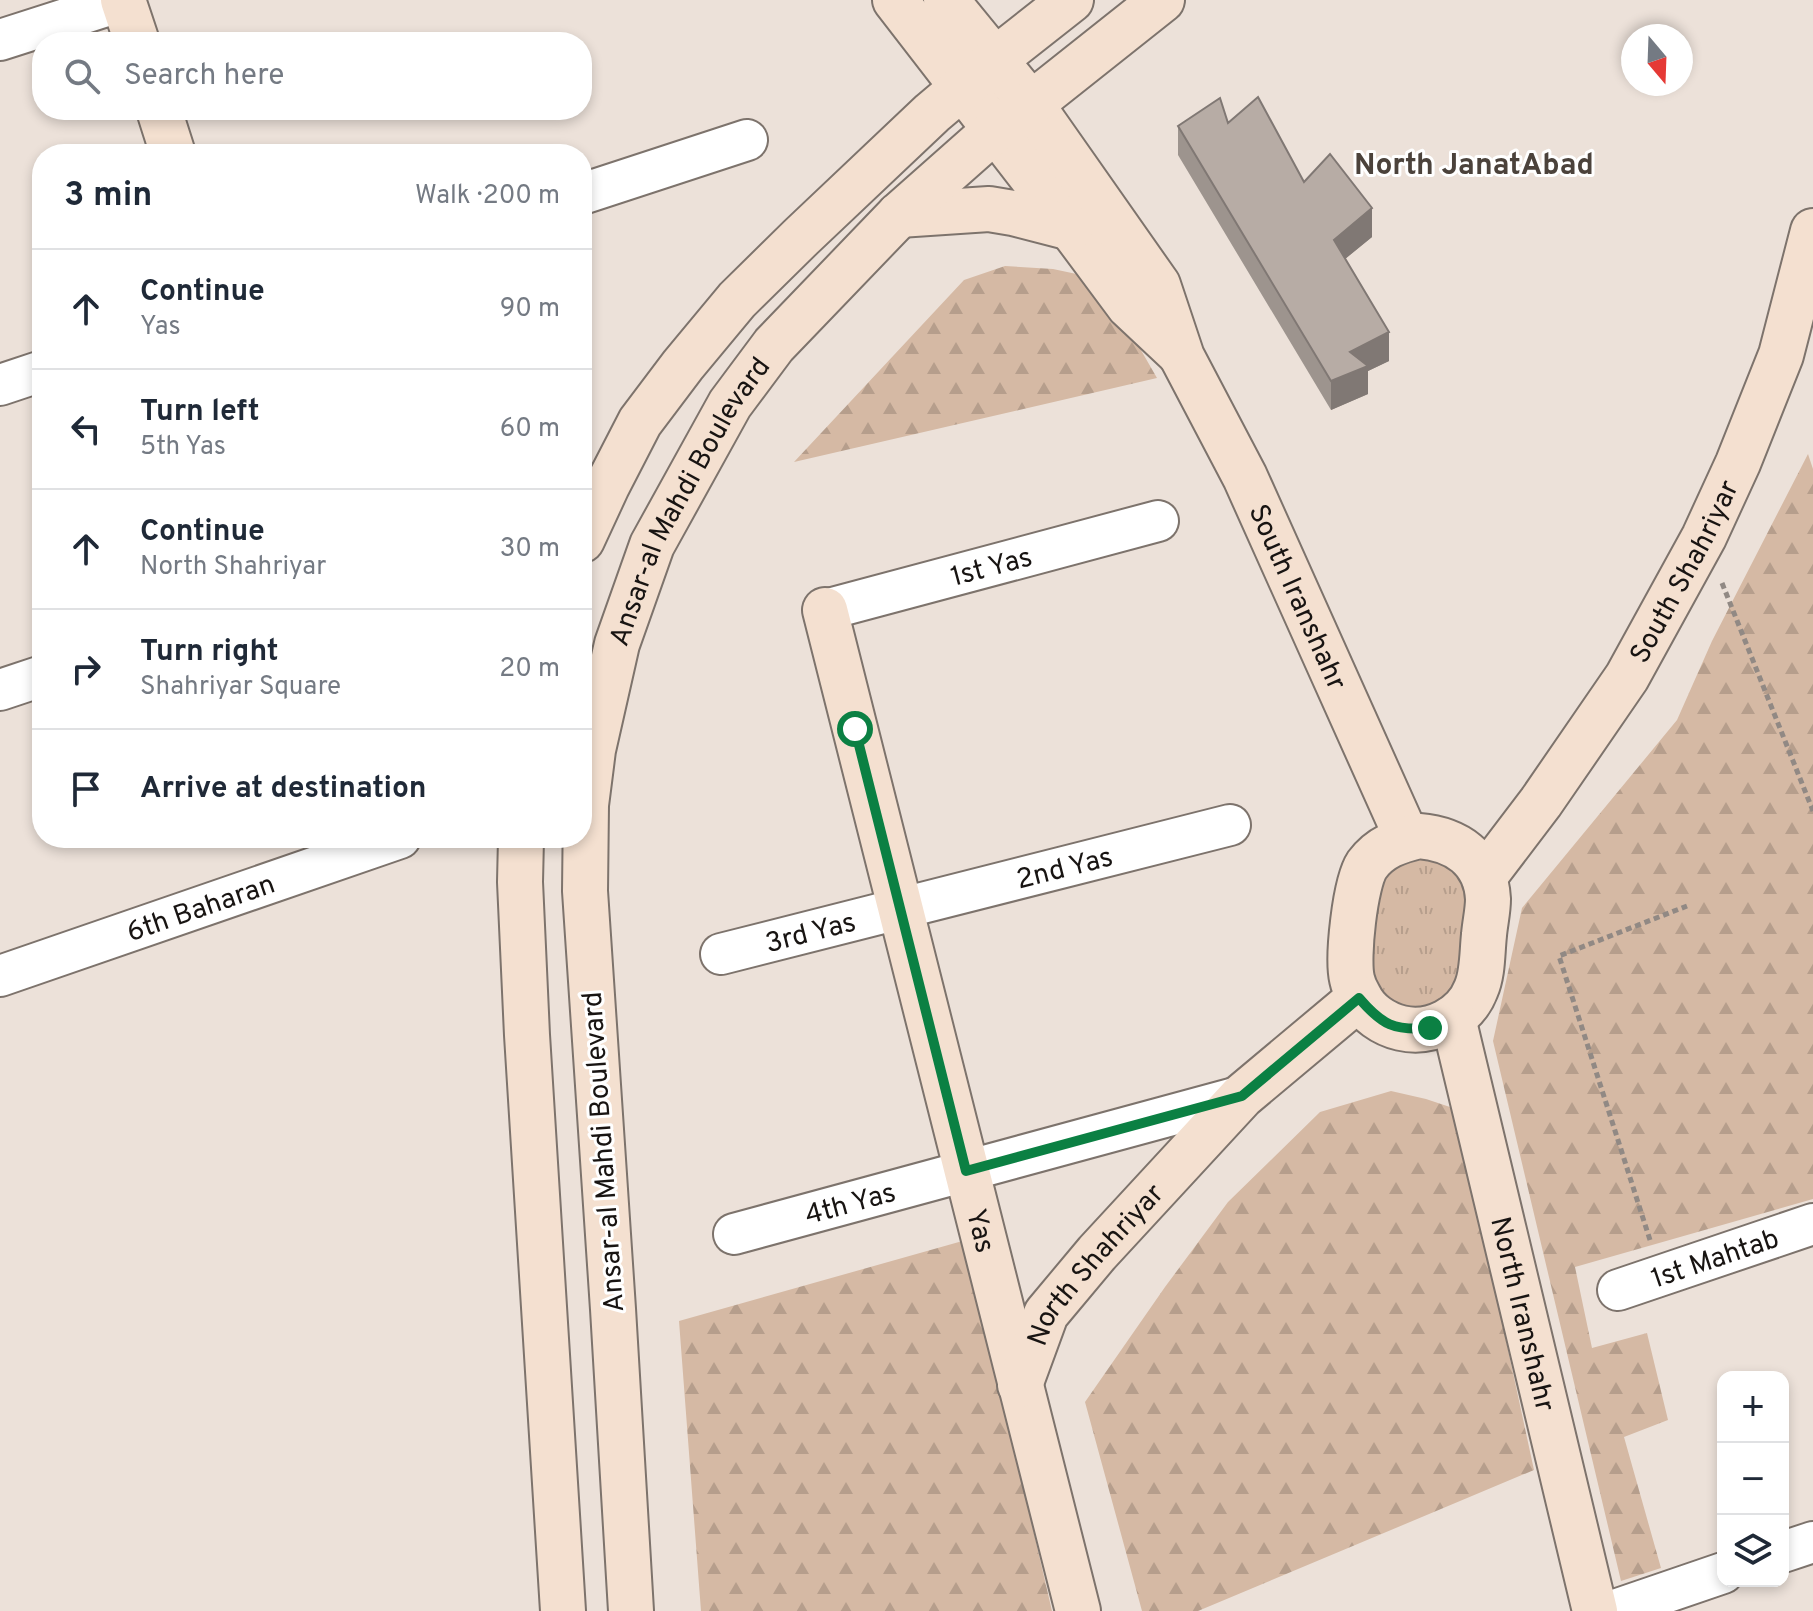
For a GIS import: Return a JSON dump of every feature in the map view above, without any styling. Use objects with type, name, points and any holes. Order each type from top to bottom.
[{"type":"street","points":[[0,40],[123,0],[134,32]]},
{"type":"street","name":"South Iranshahr","points":[[895,0],[1129,306],[1182,357]]},
{"type":"street","name":"South Iranshahr","points":[[946,0],[1031,104],[1158,285],[1182,357],[1245,477],[1407,838]]},
{"type":"street","points":[[592,518],[640,422],[737,300],[963,86],[1071,0]]},
{"type":"street","name":"Ansar-al Mahdi Boulevard","points":[[592,758],[617,644],[652,545],[730,404],[774,345],[899,215],[995,130],[1162,0]]},
{"type":"street","points":[[162,120],[170,144]]},
{"type":"street","points":[[592,191],[747,140]]},
{"type":"street","points":[[899,215],[989,209],[1071,228]]},
{"type":"street","name":"South Shahriyar","points":[[1484,877],[1541,802],[1627,677],[1704,537],[1738,463],[1781,355],[1813,231]]},
{"type":"street","points":[[0,385],[32,374]]},
{"type":"street","name":"1st Yas","points":[[825,610],[1158,521]]},
{"type":"street","name":"Yas","points":[[825,610],[1020,1385]]},
{"type":"street","points":[[0,690],[32,679]]},
{"type":"street","name":"2nd Yas","points":[[900,909],[1230,825]]},
{"type":"street","points":[[1419,836],[1439,838],[1458,846],[1473,860],[1484,877],[1488,898],[1481,971],[1476,990],[1465,1008],[1453,1018],[1430,1028],[1409,1030],[1389,1025],[1372,1013],[1359,998],[1352,978],[1351,958],[1359,885],[1367,866],[1380,851],[1398,840],[1419,836]]},
{"type":"street","name":"6th Baharan","points":[[0,976],[371,848]]},
{"type":"street","points":[[521,848],[528,1050],[563,1611]]},
{"type":"street","name":"Ansar-al Mahdi Boulevard","points":[[586,848],[585,891],[631,1611]]},
{"type":"street","name":"3rd Yas","points":[[721,954],[900,909]]},
{"type":"street","name":"North Shahriyar","points":[[1078,1611],[1020,1385],[1046,1314],[1097,1253],[1242,1096],[1359,998]]},
{"type":"street","name":"North Iranshahr","points":[[1453,1018],[1595,1611]]},
{"type":"street","name":"4th Yas","points":[[734,1234],[1242,1096]]},
{"type":"street","name":"1st Mahtab","points":[[1618,1290],[1813,1224]]},
{"type":"street","points":[[1789,1550],[1813,1542]]},
{"type":"street","points":[[1612,1611],[1717,1575]]},
{"type":"path","points":[[1704,537],[1813,811]]},
{"type":"path","points":[[1661,1276],[1559,956],[1687,906]]},
{"type":"green space","points":[[1005,266],[1053,269],[1100,279],[1157,378],[794,462],[964,280]]},
{"type":"green space","points":[[1808,454],[1813,469],[1813,1199],[1575,1267],[1592,1348],[1647,1333],[1668,1420],[1624,1437],[1661,1568],[1621,1581],[1493,1041],[1522,908],[1677,720],[1712,641]]},
{"type":"green space","points":[[1399,854],[1443,854],[1471,894],[1463,986],[1427,1016],[1371,997],[1370,889]]},
{"type":"green space","points":[[1391,1091],[1456,1109],[1534,1470],[1198,1611],[1142,1611],[1085,1402],[1228,1202],[1320,1112]]},
{"type":"green space","points":[[966,1240],[1052,1611],[701,1611],[679,1321]]},
{"type":"building","points":[[1258,97],[1304,182],[1330,154],[1372,208],[1334,240],[1389,332],[1350,352],[1368,366],[1331,381],[1178,126],[1220,98],[1228,123]]},
{"type":"district","name":"North JanatAbad","points":[[1474,164]]},
{"type":"route","points":[[855,729],[966,1171],[1242,1096],[1359,998],[1372,1013],[1389,1025],[1409,1030],[1430,1028]]}]
